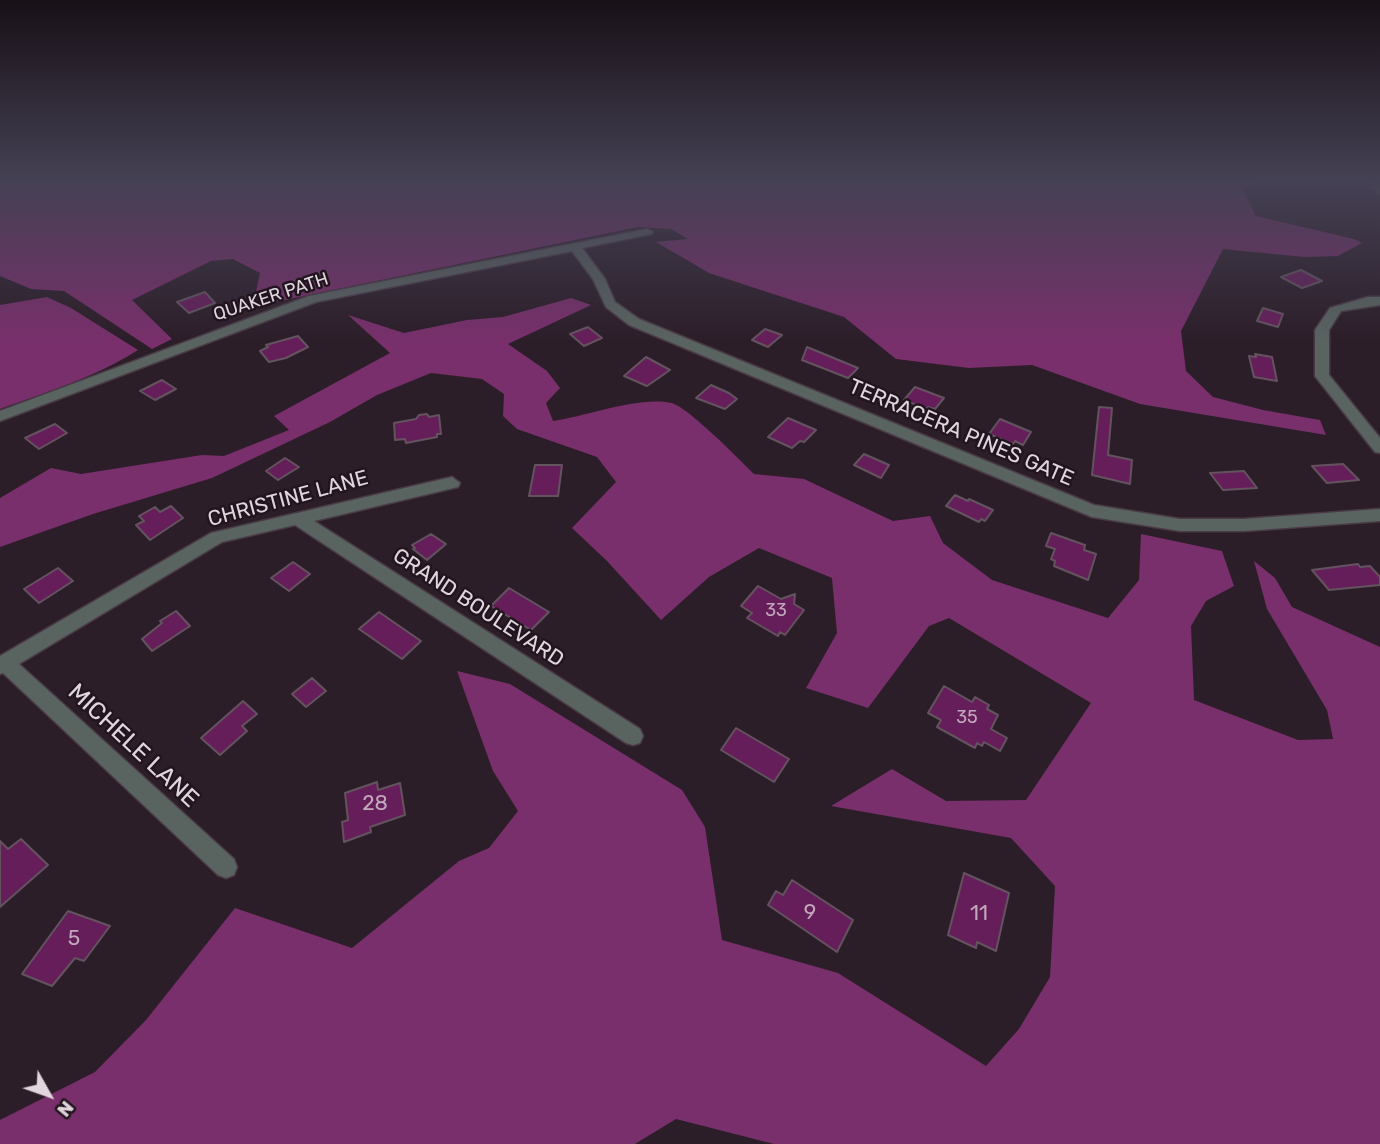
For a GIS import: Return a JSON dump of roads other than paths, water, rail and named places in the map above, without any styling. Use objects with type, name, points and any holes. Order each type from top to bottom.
[{"type":"street","name":"QUAKER PATH","points":[[0,416],[313,299],[631,235]]},
{"type":"street","name":"TERRACERA PINES GATE","points":[[576,248],[598,279],[610,304],[634,322],[1092,511],[1180,525],[1244,526],[1380,515]]},
{"type":"street","points":[[1380,301],[1336,308],[1322,330],[1322,376],[1380,448]]},
{"type":"street","name":"CHRISTINE LANE","points":[[3,665],[217,537],[452,483]]},
{"type":"street","name":"GRAND BOULEVARD","points":[[297,518],[633,736]]},
{"type":"street","name":"MICHELE LANE","points":[[3,665],[226,867]]}]
